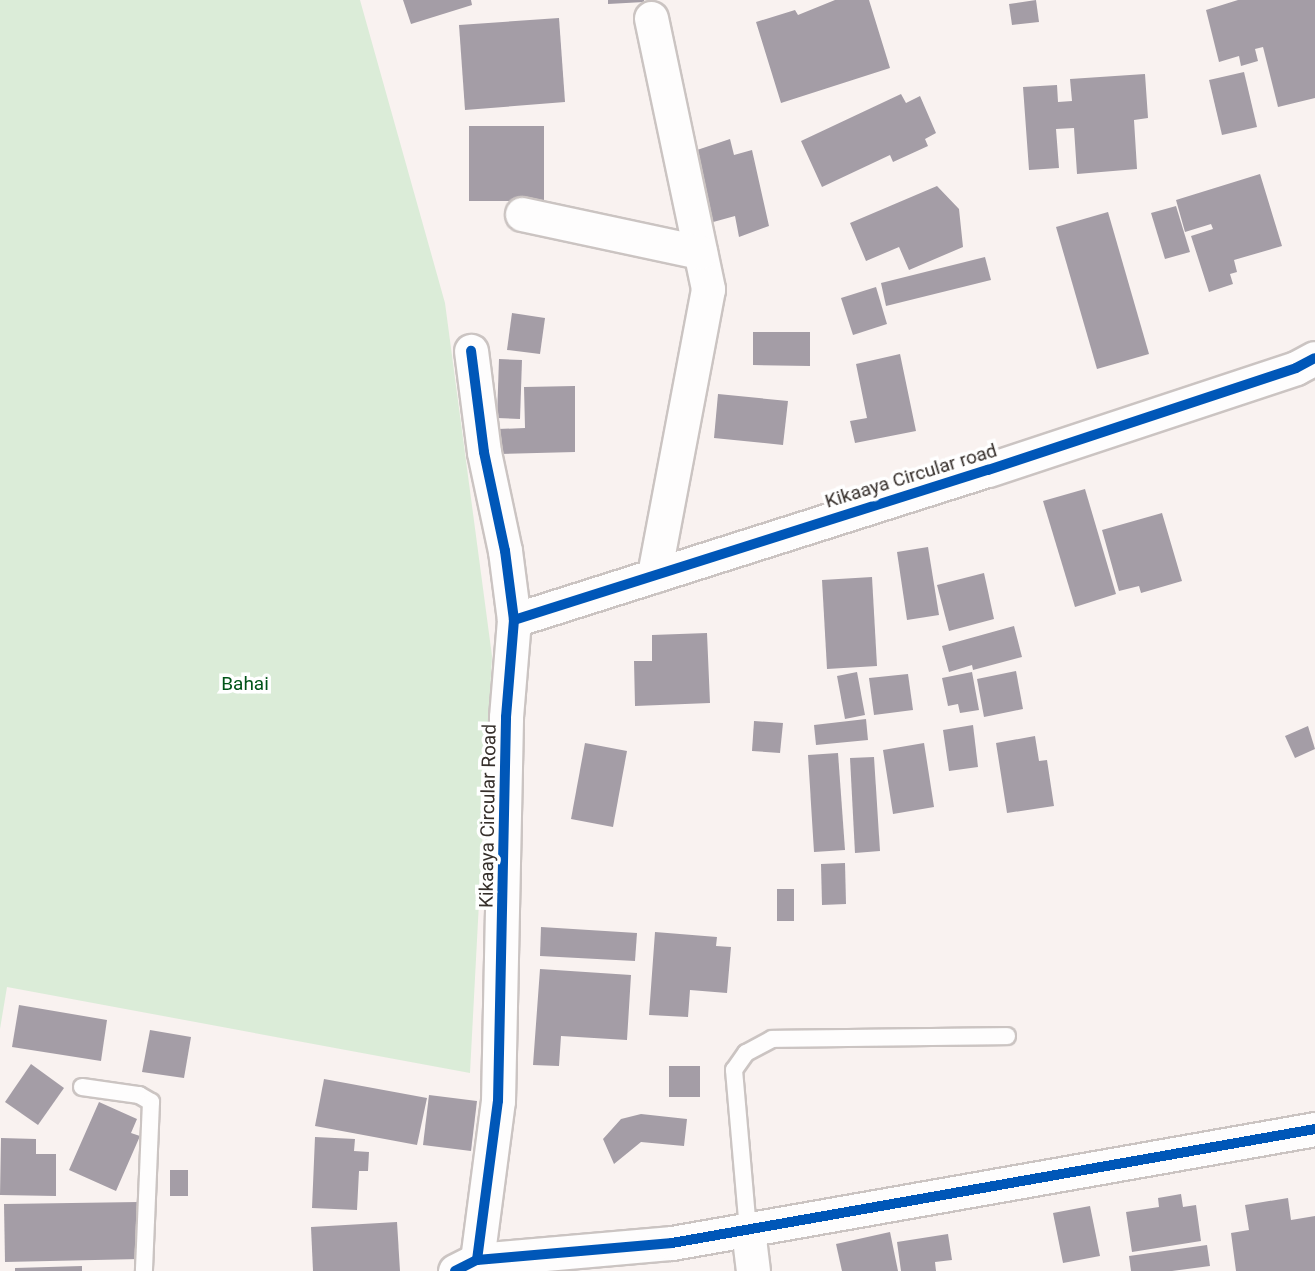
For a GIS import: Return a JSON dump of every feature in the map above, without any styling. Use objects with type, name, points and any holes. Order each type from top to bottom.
[{"type":"street","points":[[651,18],[708,289],[654,576]]},
{"type":"street","points":[[522,214],[700,252]]},
{"type":"street","name":"Kikaaya Circular Road","points":[[466,1266],[498,1101],[506,717],[514,620],[505,551],[484,452],[471,351]]},
{"type":"street","name":"Kikaaya Circular road","points":[[514,620],[988,470],[1296,368],[1315,358]]},
{"type":"street","points":[[466,1266],[672,1243],[1315,1129]]},
{"type":"street","points":[[748,1230],[753,1271]]},
{"type":"lane","points":[[748,1230],[734,1070],[746,1053],[772,1039],[1007,1036]]},
{"type":"lane","points":[[82,1087],[139,1095],[151,1102],[144,1271]]},
{"type":"green space","name":"Bahai","points":[[0,0],[360,0],[445,303],[492,656],[470,1073],[7,987],[0,1029]]},
{"type":"building","points":[[403,0],[471,0],[472,5],[411,24]]},
{"type":"building","points":[[608,0],[644,0],[644,2],[608,4]]},
{"type":"building","points":[[835,0],[869,0],[890,68],[781,103],[756,22],[795,10],[798,15]]},
{"type":"building","points":[[1036,0],[1039,22],[1012,25],[1009,4]]},
{"type":"building","points":[[1238,0],[1315,0],[1315,98],[1278,107],[1263,47],[1255,49],[1258,61],[1241,66],[1239,56],[1219,62],[1206,10]]},
{"type":"building","points":[[559,18],[565,102],[465,110],[459,25]]},
{"type":"building","points":[[1244,72],[1257,127],[1222,135],[1209,80]]},
{"type":"building","points":[[1145,74],[1148,118],[1134,120],[1137,169],[1077,174],[1074,128],[1056,129],[1059,168],[1029,170],[1023,87],[1057,85],[1058,102],[1072,101],[1070,79]]},
{"type":"building","points":[[901,94],[906,103],[920,96],[936,133],[925,139],[928,146],[893,162],[890,155],[822,187],[801,141]]},
{"type":"building","points":[[469,126],[544,126],[544,201],[469,201]]},
{"type":"building","points":[[730,139],[734,155],[752,150],[769,226],[739,237],[735,216],[706,224],[688,153]]},
{"type":"building","points":[[1260,174],[1282,246],[1234,260],[1237,272],[1230,274],[1233,284],[1209,292],[1191,236],[1213,229],[1211,224],[1185,232],[1176,200]]},
{"type":"building","points":[[937,186],[959,209],[963,247],[909,270],[899,247],[866,261],[850,223]]},
{"type":"building","points":[[1176,206],[1190,252],[1165,259],[1151,213]]},
{"type":"building","points":[[1108,212],[1149,354],[1097,369],[1056,227]]},
{"type":"building","points":[[985,257],[991,280],[886,306],[881,283]]},
{"type":"building","points":[[876,287],[887,324],[853,335],[841,298]]},
{"type":"building","points":[[512,313],[545,318],[540,354],[507,350]]},
{"type":"building","points":[[753,332],[810,332],[810,366],[753,365]]},
{"type":"building","points":[[900,354],[916,431],[855,443],[850,421],[867,418],[856,364]]},
{"type":"building","points":[[499,359],[522,360],[520,419],[497,418]]},
{"type":"building","points":[[575,386],[575,452],[499,454],[498,429],[525,428],[524,387]]},
{"type":"building","points":[[718,394],[788,401],[783,445],[714,438]]},
{"type":"building","points":[[1085,489],[1116,594],[1075,607],[1043,501]]},
{"type":"building","points":[[1162,513],[1182,581],[1141,593],[1139,586],[1119,591],[1102,530]]},
{"type":"building","points":[[928,547],[939,615],[907,620],[897,552]]},
{"type":"building","points":[[984,573],[994,619],[949,631],[937,585]]},
{"type":"building","points":[[872,577],[877,666],[827,669],[822,580]]},
{"type":"building","points":[[1014,626],[1022,657],[973,670],[972,665],[949,672],[942,646]]},
{"type":"building","points":[[707,633],[710,703],[635,706],[634,661],[652,661],[652,635]]},
{"type":"building","points":[[1016,671],[1023,709],[984,717],[977,679]]},
{"type":"building","points":[[857,672],[865,715],[845,719],[837,676]]},
{"type":"building","points":[[972,672],[979,710],[960,713],[958,704],[948,706],[942,678]]},
{"type":"building","points":[[908,674],[913,710],[874,715],[869,678]]},
{"type":"building","points":[[866,719],[868,740],[816,745],[814,725]]},
{"type":"building","points":[[754,721],[783,723],[780,753],[752,751]]},
{"type":"building","points":[[973,725],[978,767],[949,771],[943,730]]},
{"type":"building","points":[[1308,726],[1315,749],[1295,758],[1285,736]]},
{"type":"building","points":[[1035,736],[1039,761],[1047,760],[1054,806],[1007,813],[996,743]]},
{"type":"building","points":[[585,743],[627,751],[613,827],[571,819]]},
{"type":"building","points":[[924,743],[934,807],[893,814],[883,750]]},
{"type":"building","points":[[838,753],[845,850],[814,852],[808,755]]},
{"type":"building","points":[[874,757],[880,851],[855,853],[850,758]]},
{"type":"building","points":[[845,863],[846,904],[822,905],[821,864]]},
{"type":"building","points":[[777,889],[794,889],[794,921],[777,921]]},
{"type":"building","points":[[541,927],[637,933],[635,961],[540,956]]},
{"type":"building","points":[[655,932],[717,937],[716,946],[731,947],[727,993],[690,990],[688,1017],[649,1015]]},
{"type":"building","points":[[540,969],[631,975],[627,1040],[561,1036],[559,1066],[533,1065]]},
{"type":"building","points":[[19,1005],[107,1020],[101,1061],[12,1047]]},
{"type":"building","points":[[150,1030],[191,1037],[184,1078],[142,1072]]},
{"type":"building","points":[[31,1064],[64,1088],[38,1125],[5,1102]]},
{"type":"building","points":[[669,1066],[700,1066],[700,1097],[669,1097]]},
{"type":"building","points":[[324,1079],[427,1098],[417,1145],[315,1126]]},
{"type":"building","points":[[429,1095],[477,1101],[471,1151],[423,1145]]},
{"type":"building","points":[[99,1102],[137,1119],[131,1133],[140,1136],[116,1191],[69,1170]]},
{"type":"building","points":[[641,1114],[687,1119],[684,1146],[641,1142],[614,1164],[603,1139],[621,1119]]},
{"type":"building","points":[[315,1137],[355,1139],[354,1151],[369,1152],[368,1171],[359,1171],[357,1210],[312,1208]]},
{"type":"building","points":[[1,1138],[36,1139],[36,1154],[56,1154],[56,1196],[0,1195]]},
{"type":"building","points":[[170,1170],[188,1170],[188,1196],[170,1196]]},
{"type":"building","points":[[1181,1194],[1183,1207],[1196,1205],[1201,1241],[1132,1252],[1126,1212],[1159,1207],[1158,1198]]},
{"type":"building","points":[[1288,1198],[1291,1220],[1315,1216],[1315,1271],[1236,1271],[1231,1233],[1249,1230],[1245,1205]]},
{"type":"building","points":[[139,1202],[140,1259],[5,1262],[4,1204]]},
{"type":"building","points":[[1090,1206],[1100,1256],[1063,1263],[1053,1213]]},
{"type":"building","points":[[397,1222],[400,1271],[313,1271],[311,1227]]},
{"type":"building","points":[[890,1232],[898,1271],[842,1271],[836,1244]]},
{"type":"building","points":[[948,1234],[952,1260],[935,1262],[936,1271],[901,1271],[897,1242]]},
{"type":"building","points":[[1207,1245],[1210,1266],[1172,1271],[1131,1271],[1129,1256]]},
{"type":"building","points":[[82,1266],[82,1271],[15,1271],[15,1268]]},
{"type":"cycle path","points":[[455,1271],[477,1260],[498,1101],[506,717],[514,620],[505,551],[484,452],[471,351]]},
{"type":"cycle path","points":[[514,620],[988,470],[1296,368],[1315,358]]},
{"type":"cycle path","points":[[477,1260],[672,1243],[1315,1129]]}]
